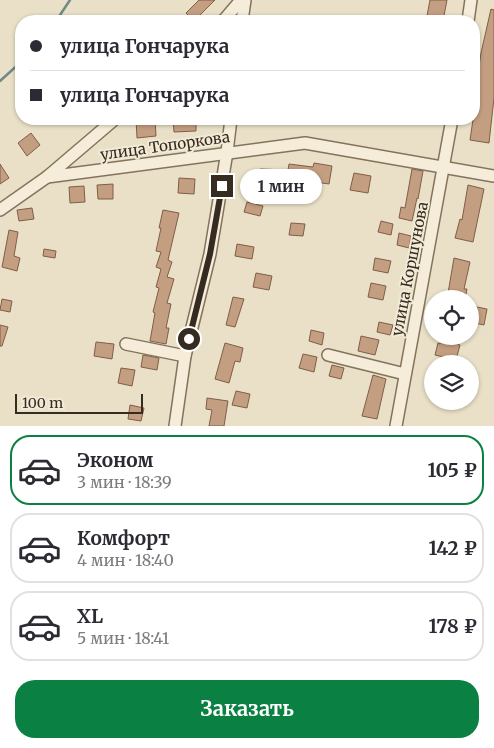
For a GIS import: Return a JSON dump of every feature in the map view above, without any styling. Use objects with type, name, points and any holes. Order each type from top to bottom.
[{"type":"street","points":[[228,15],[240,0]]},
{"type":"street","points":[[243,15],[245,0]]},
{"type":"street","points":[[469,15],[471,0]]},
{"type":"street","name":"улица Топоркова","points":[[0,210],[47,177],[108,125]]},
{"type":"street","points":[[174,426],[185,356],[210,254],[230,125]]},
{"type":"street","name":"улица Коршунова","points":[[396,426],[451,125]]},
{"type":"street","name":"улица Топоркова","points":[[47,177],[305,143],[494,176]]},
{"type":"street","points":[[126,344],[185,356]]},
{"type":"street","points":[[328,355],[406,374]]},
{"type":"building","points":[[199,0],[215,0],[200,15],[188,15],[186,13]]},
{"type":"building","points":[[430,0],[447,0],[444,15],[427,15]]},
{"type":"building","points":[[491,9],[494,10],[494,98],[489,143],[470,140],[472,125],[480,125],[481,53]]},
{"type":"building","points":[[136,125],[155,125],[156,136],[137,138]]},
{"type":"building","points":[[173,125],[196,125],[196,131],[174,132]]},
{"type":"building","points":[[31,133],[40,145],[27,156],[18,143]]},
{"type":"building","points":[[314,163],[332,166],[329,184],[279,179],[279,185],[260,184],[260,169],[288,170],[289,164],[313,167]]},
{"type":"building","points":[[0,164],[9,178],[0,184]]},
{"type":"building","points":[[412,169],[423,171],[412,221],[399,218],[401,207],[405,208]]},
{"type":"building","points":[[354,173],[371,176],[368,193],[350,190]]},
{"type":"building","points":[[179,178],[195,179],[194,194],[178,193]]},
{"type":"building","points":[[113,184],[113,199],[98,199],[97,185]]},
{"type":"building","points":[[468,185],[484,189],[473,242],[455,238],[460,219],[462,220]]},
{"type":"building","points":[[84,186],[85,202],[70,203],[69,187]]},
{"type":"building","points":[[247,202],[263,206],[260,216],[244,212]]},
{"type":"building","points":[[32,208],[34,219],[19,221],[17,210]]},
{"type":"building","points":[[163,210],[179,213],[168,260],[172,262],[167,277],[174,279],[167,303],[171,304],[166,328],[169,328],[166,344],[150,341],[155,313],[153,312],[159,288],[156,287],[161,269],[156,267],[161,252],[156,251]]},
{"type":"building","points":[[381,221],[393,224],[391,235],[378,232]]},
{"type":"building","points":[[291,223],[305,224],[303,236],[289,235]]},
{"type":"building","points":[[9,230],[18,232],[14,256],[20,258],[17,271],[2,267]]},
{"type":"building","points":[[399,233],[411,236],[409,248],[397,245]]},
{"type":"building","points":[[237,244],[254,247],[252,259],[235,256]]},
{"type":"building","points":[[44,249],[56,251],[55,258],[43,256]]},
{"type":"building","points":[[375,258],[391,261],[388,273],[373,270]]},
{"type":"building","points":[[454,258],[470,262],[464,289],[467,290],[449,290]]},
{"type":"building","points":[[256,273],[272,276],[269,290],[253,287]]},
{"type":"building","points":[[371,283],[386,286],[383,300],[368,297]]},
{"type":"building","points":[[233,297],[244,299],[235,327],[226,325]]},
{"type":"building","points":[[2,299],[12,301],[10,312],[0,310]]},
{"type":"building","points":[[479,307],[487,309],[484,325],[479,324]]},
{"type":"building","points":[[379,322],[393,325],[390,335],[377,332]]},
{"type":"building","points":[[0,325],[8,327],[2,346],[0,346]]},
{"type":"building","points":[[311,330],[324,333],[322,345],[309,341]]},
{"type":"building","points":[[361,336],[379,340],[375,355],[358,351]]},
{"type":"building","points":[[96,342],[114,344],[112,359],[94,356]]},
{"type":"building","points":[[225,343],[243,348],[240,362],[235,361],[229,383],[215,379]]},
{"type":"building","points":[[438,345],[460,345],[457,355],[435,355]]},
{"type":"building","points":[[303,354],[317,357],[314,372],[299,368]]},
{"type":"building","points":[[143,355],[159,358],[157,370],[141,367]]},
{"type":"building","points":[[332,365],[344,368],[341,379],[329,376]]},
{"type":"building","points":[[121,368],[135,370],[132,386],[118,383]]},
{"type":"building","points":[[373,375],[386,379],[377,419],[362,416]]},
{"type":"building","points":[[236,391],[250,394],[247,408],[232,405]]},
{"type":"building","points":[[207,398],[228,401],[224,426],[209,426],[212,410],[206,409]]},
{"type":"building","points":[[130,405],[144,408],[141,421],[128,419]]},
{"type":"waterway","points":[[60,15],[70,0]]},
{"type":"waterway","points":[[0,81],[15,67]]},
{"type":"route","points":[[189,339],[210,254],[222,186]]}]
